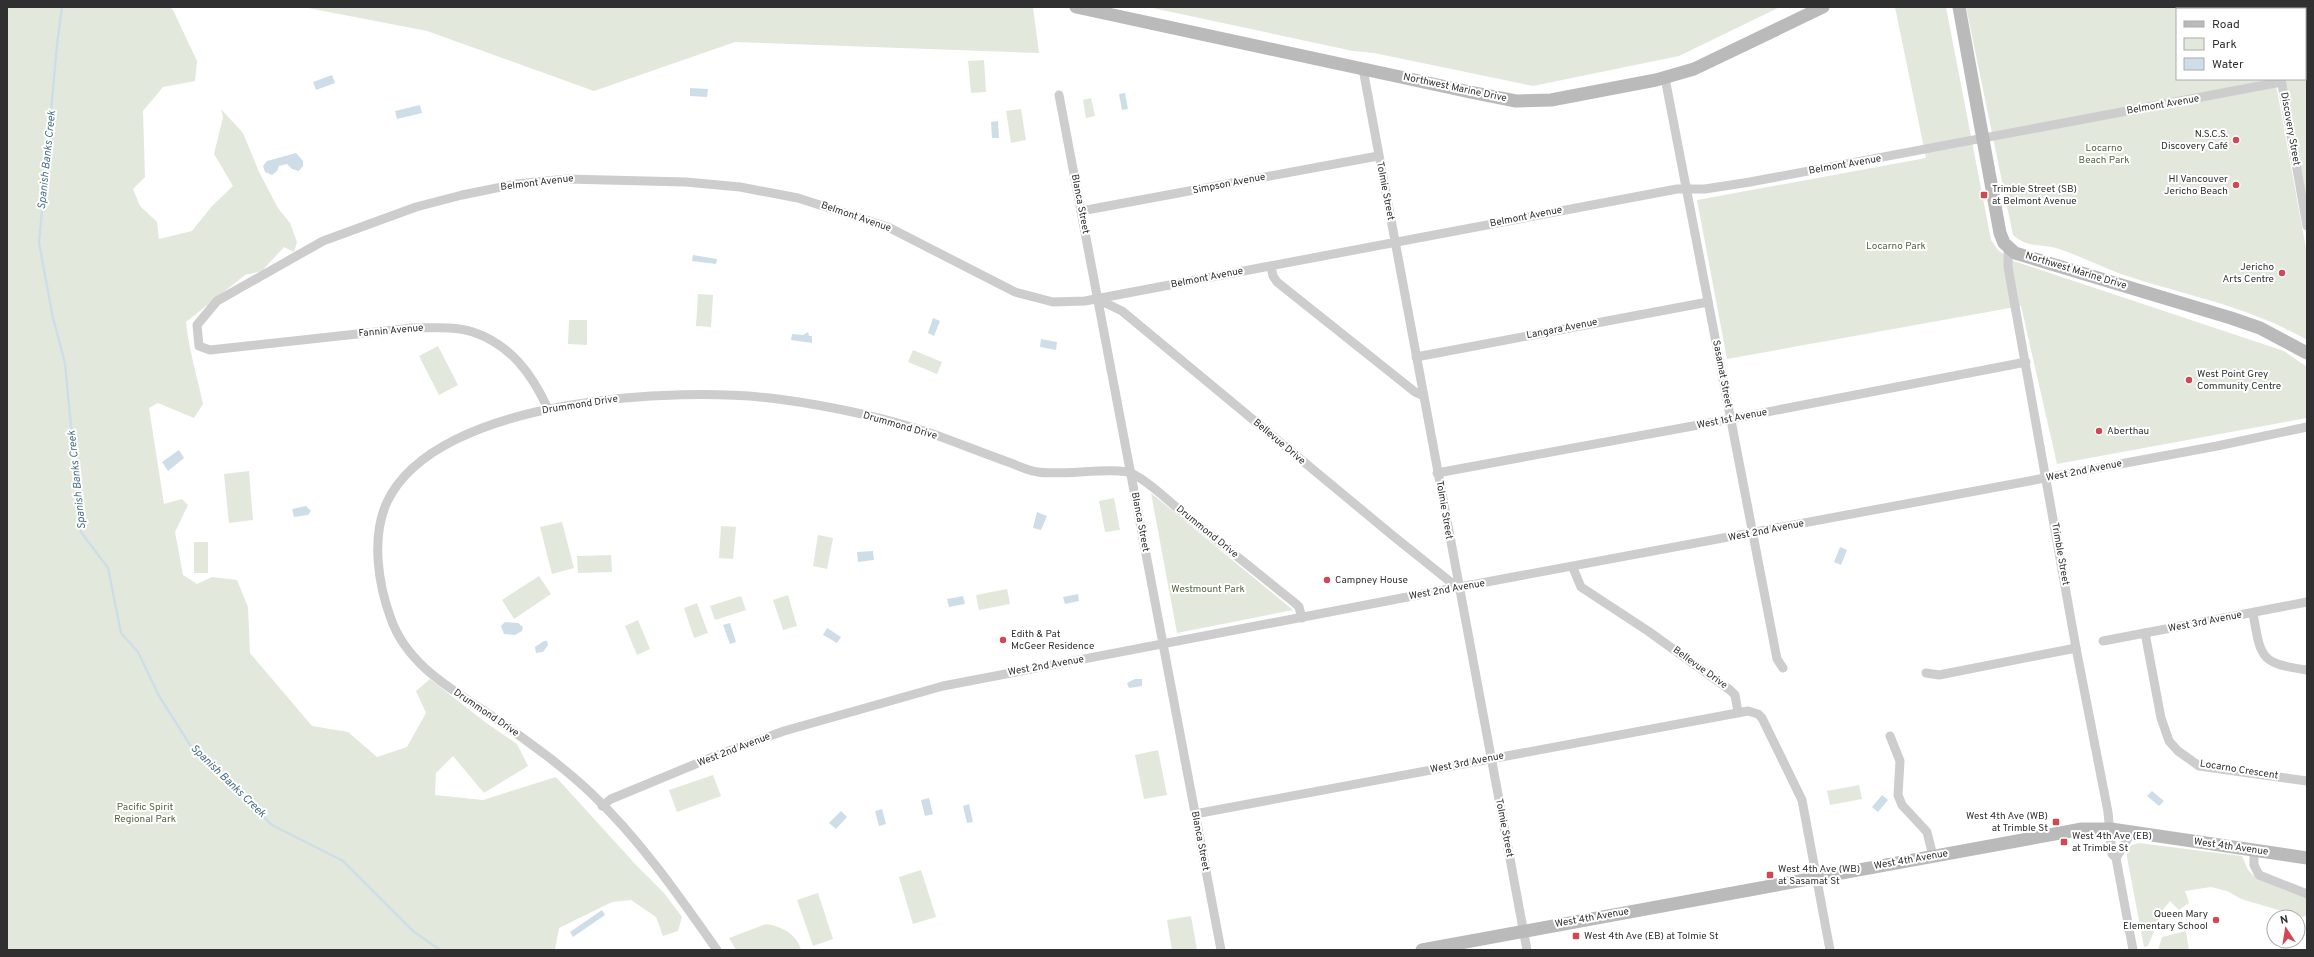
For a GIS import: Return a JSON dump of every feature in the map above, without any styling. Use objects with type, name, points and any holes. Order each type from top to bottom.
[{"type":"street","name":"Northwest Marine Drive","points":[[1076,7],[1363,69],[1501,98],[1528,102],[1566,98],[1665,78],[1694,69],[1823,7]]},
{"type":"street","points":[[1959,7],[2001,238],[2008,247]]},
{"type":"street","name":"Tolmie Street","points":[[1363,69],[1422,395],[1527,950]]},
{"type":"street","name":"Sasamat Street","points":[[1665,78],[1777,659],[1783,668]]},
{"type":"street","name":"Belmont Avenue","points":[[199,346],[197,326],[217,301],[323,241],[416,207],[462,195],[516,184],[567,178],[686,182],[740,187],[798,198],[888,227],[1016,292],[1032,298],[1053,302],[1097,298],[1677,189],[1705,189],[1750,182],[2281,81]]},
{"type":"street","name":"Discovery Street","points":[[2281,81],[2307,226]]},
{"type":"street","name":"Blanca Street","points":[[1059,95],[1221,950]]},
{"type":"street","name":"Simpson Avenue","points":[[1081,211],[1378,156]]},
{"type":"street","name":"Northwest Marine Drive","points":[[2008,247],[2016,253],[2260,328],[2307,353]]},
{"type":"street","name":"Trimble Street","points":[[2008,247],[2008,267],[2047,478],[2076,648],[2111,830],[2112,854],[2116,858],[2133,950]]},
{"type":"street","points":[[1271,266],[1273,276],[1277,282],[1415,392],[1422,395]]},
{"type":"street","name":"Bellevue Drive","points":[[1097,298],[1124,313],[1458,588]]},
{"type":"street","name":"Langara Avenue","points":[[1416,357],[1708,302]]},
{"type":"street","name":"Fannin Avenue","points":[[199,346],[210,350],[412,328],[444,328],[473,332],[499,346],[524,365],[548,409]]},
{"type":"street","name":"West 1st Avenue","points":[[1437,473],[1731,419],[2026,362]]},
{"type":"street","name":"Drummond Drive","points":[[717,950],[662,872],[602,806],[556,763],[497,719],[451,689],[423,668],[403,645],[391,619],[378,558],[380,526],[387,502],[405,478],[433,452],[486,426],[548,409],[642,395],[726,394],[779,399],[861,415],[931,433],[1036,472],[1130,472],[1295,602],[1299,607],[1302,618]]},
{"type":"street","name":"West 2nd Avenue","points":[[602,806],[611,799],[729,751],[784,731],[865,707],[950,685],[2047,478],[2307,427]]},
{"type":"street","name":"Bellevue Drive","points":[[1573,568],[1581,587],[1648,631],[1730,690],[1735,695],[1738,712]]},
{"type":"street","name":"West 3rd Avenue","points":[[2103,641],[2307,602]]},
{"type":"street","points":[[2253,612],[2259,644],[2265,656],[2279,666],[2307,670]]},
{"type":"street","name":"Locarno Crescent","points":[[2145,633],[2161,718],[2169,741],[2178,751],[2199,766],[2307,781]]},
{"type":"street","points":[[1926,673],[1940,675],[2076,648]]},
{"type":"street","points":[[1738,712],[1758,714],[1762,718],[1802,800],[1830,950]]},
{"type":"street","name":"West 3rd Avenue","points":[[1195,814],[1738,712]]},
{"type":"street","points":[[1890,736],[1900,761],[1898,795],[1902,805],[1927,832],[1933,856]]},
{"type":"street","name":"West 4th Avenue","points":[[1422,950],[2082,829],[2132,832],[2307,858]]},
{"type":"street","points":[[2116,858],[2132,832]]},
{"type":"street","points":[[2254,851],[2254,865],[2259,875],[2307,894]]},
{"type":"green space","name":"Pacific Spirit Regional Park","points":[[7,7],[170,7],[173,10],[197,61],[195,81],[163,87],[143,111],[145,177],[133,189],[140,206],[157,222],[159,239],[192,231],[212,206],[233,186],[214,154],[223,117],[221,109],[243,133],[259,172],[278,208],[290,223],[297,242],[294,252],[284,247],[262,271],[245,275],[186,322],[191,353],[203,404],[194,418],[158,403],[149,408],[164,504],[182,499],[188,505],[175,532],[183,575],[197,584],[212,577],[237,580],[248,607],[250,653],[312,726],[348,732],[377,757],[407,747],[426,713],[416,691],[430,679],[485,722],[517,744],[528,766],[484,793],[453,756],[436,773],[435,795],[483,800],[556,777],[636,865],[664,893],[682,917],[678,931],[663,936],[656,917],[631,900],[612,902],[559,928],[555,950],[7,950]]},
{"type":"green space","points":[[303,7],[1033,7],[1039,53],[735,42],[594,91],[427,31]]},
{"type":"green space","points":[[1148,7],[1780,7],[1679,56],[1533,86],[1374,53],[1353,51]]},
{"type":"green space","name":"Locarno Park","points":[[1895,7],[1946,7],[1991,240],[1998,250],[2014,261],[2284,351],[2307,367],[2307,418],[2057,464],[2021,306],[1727,359],[1697,200],[1926,158]]},
{"type":"green space","name":"Locarno Beach Park","points":[[1966,7],[2261,7],[2176,8],[2176,80],[2275,80],[2307,254],[2307,340],[2261,318],[2216,302],[2121,274],[2059,249],[2024,242],[2013,235]]},
{"type":"green space","points":[[2307,7],[2307,201],[2284,80],[2306,80],[2306,8],[2271,8]]},
{"type":"green space","points":[[984,60],[986,92],[971,93],[968,61]]},
{"type":"green space","points":[[1091,98],[1095,116],[1086,118],[1083,100]]},
{"type":"green space","points":[[1021,109],[1026,140],[1011,143],[1006,111]]},
{"type":"green space","points":[[698,294],[713,295],[711,327],[696,326]]},
{"type":"green space","points":[[569,320],[587,320],[587,345],[568,344]]},
{"type":"green space","points":[[438,346],[458,385],[439,395],[419,356]]},
{"type":"green space","points":[[913,350],[942,362],[937,374],[908,362]]},
{"type":"green space","points":[[249,471],[253,520],[229,523],[224,474]]},
{"type":"green space","name":"Westmount Park","points":[[1151,493],[1293,610],[1177,633]]},
{"type":"green space","points":[[1114,498],[1120,530],[1105,532],[1099,501]]},
{"type":"green space","points":[[562,522],[574,568],[552,574],[540,527]]},
{"type":"green space","points":[[721,526],[736,527],[733,559],[719,558]]},
{"type":"green space","points":[[818,535],[833,538],[827,569],[813,566]]},
{"type":"green space","points":[[194,542],[208,542],[208,573],[194,573]]},
{"type":"green space","points":[[611,555],[612,572],[578,573],[577,556]]},
{"type":"green space","points":[[539,576],[551,594],[514,619],[502,600]]},
{"type":"green space","points":[[1007,589],[1010,604],[979,610],[976,595]]},
{"type":"green space","points":[[788,595],[797,626],[783,630],[773,600]]},
{"type":"green space","points":[[741,596],[746,610],[715,620],[710,606]]},
{"type":"green space","points":[[697,603],[708,633],[694,638],[684,608]]},
{"type":"green space","points":[[638,620],[650,649],[637,655],[625,626]]},
{"type":"green space","points":[[1158,750],[1167,795],[1144,799],[1135,755]]},
{"type":"green space","points":[[713,775],[721,796],[677,812],[669,790]]},
{"type":"green space","points":[[1859,785],[1862,799],[1830,805],[1827,791]]},
{"type":"green space","points":[[2139,843],[2242,856],[2248,870],[2256,878],[2307,899],[2307,915],[2306,909],[2275,909],[2241,899],[2227,891],[2211,887],[2185,891],[2189,903],[2179,910],[2170,901],[2162,911],[2148,946],[2144,947],[2127,857],[2127,851],[2132,845]]},
{"type":"green space","points":[[921,870],[936,917],[913,924],[899,877]]},
{"type":"green space","points":[[818,893],[833,939],[813,946],[797,900]]},
{"type":"green space","points":[[1191,916],[1197,950],[1172,950],[1167,920]]},
{"type":"green space","points":[[766,924],[788,932],[796,939],[801,950],[736,950],[729,938]]},
{"type":"green space","points":[[2186,931],[2189,950],[2158,950],[2162,937]]},
{"type":"water","points":[[332,75],[335,83],[316,90],[313,82]]},
{"type":"water","points":[[690,88],[708,89],[707,97],[690,96]]},
{"type":"water","points":[[1125,93],[1128,109],[1122,110],[1119,94]]},
{"type":"water","points":[[420,105],[422,113],[397,119],[395,111]]},
{"type":"water","points":[[998,121],[999,138],[992,138],[991,122]]},
{"type":"water","points":[[296,153],[303,161],[303,166],[299,171],[292,169],[287,164],[279,166],[277,171],[272,175],[265,172],[263,166],[267,161]]},
{"type":"water","points":[[693,255],[717,259],[716,264],[692,261]]},
{"type":"water","points":[[933,318],[940,321],[934,336],[928,333]]},
{"type":"water","points":[[808,332],[809,336],[812,336],[812,343],[791,340],[792,334],[803,335]]},
{"type":"water","points":[[1041,339],[1057,342],[1056,350],[1040,347]]},
{"type":"water","points":[[179,450],[184,458],[168,471],[162,462]]},
{"type":"water","points":[[306,506],[311,511],[308,515],[294,517],[292,509]]},
{"type":"water","points":[[1037,512],[1047,516],[1041,530],[1033,528]]},
{"type":"water","points":[[1840,547],[1847,550],[1841,565],[1834,562]]},
{"type":"water","points":[[873,551],[874,560],[858,562],[857,552]]},
{"type":"water","points":[[1078,594],[1079,601],[1065,604],[1063,597]]},
{"type":"water","points":[[963,596],[965,604],[949,607],[947,599]]},
{"type":"water","points":[[505,622],[518,623],[523,627],[522,631],[515,635],[504,634],[501,626]]},
{"type":"water","points":[[730,623],[736,642],[730,644],[723,625]]},
{"type":"water","points":[[827,628],[841,637],[837,643],[823,635]]},
{"type":"water","points":[[544,641],[547,641],[548,645],[543,652],[536,653],[535,647]]},
{"type":"water","points":[[1135,679],[1142,679],[1142,686],[1129,688],[1127,683]]},
{"type":"water","points":[[2152,791],[2164,801],[2159,806],[2147,796]]},
{"type":"water","points":[[1882,795],[1888,800],[1878,812],[1872,807]]},
{"type":"water","points":[[929,798],[933,814],[925,816],[921,800]]},
{"type":"water","points":[[969,804],[973,822],[967,823],[963,806]]},
{"type":"water","points":[[882,809],[886,824],[879,826],[875,811]]},
{"type":"water","points":[[841,811],[847,817],[836,829],[829,823]]},
{"type":"water","points":[[602,910],[605,915],[573,937],[570,932]]},
{"type":"waterway","name":"Spanish Banks Creek","points":[[62,7],[57,45],[39,243],[53,318],[65,363],[81,532],[108,568],[121,633],[138,652],[159,696],[192,748],[272,825],[343,861],[413,931],[440,950]]},
{"type":"place","name":"N.S.C.S. Discovery Café","points":[[2236,140]]},
{"type":"place","name":"HI Vancouver Jericho Beach","points":[[2236,185]]},
{"type":"place","name":"Trimble Street (SB) at Belmont Avenue","points":[[1984,195]]},
{"type":"place","name":"Jericho Arts Centre","points":[[2282,273]]},
{"type":"place","name":"West Point Grey Community Centre","points":[[2189,380]]},
{"type":"place","name":"Aberthau","points":[[2099,431]]},
{"type":"place","name":"Campney House","points":[[1327,580]]},
{"type":"place","name":"Edith & Pat McGeer Residence","points":[[1003,640]]},
{"type":"place","name":"West 4th Ave (WB) at Trimble St","points":[[2056,822]]},
{"type":"place","name":"West 4th Ave (EB) at Trimble St","points":[[2064,842]]},
{"type":"place","name":"West 4th Ave (WB) at Sasamat St","points":[[1770,875]]},
{"type":"place","name":"Queen Mary Elementary School","points":[[2216,920]]},
{"type":"place","name":"West 4th Ave (EB) at Tolmie St","points":[[1576,936]]}]
